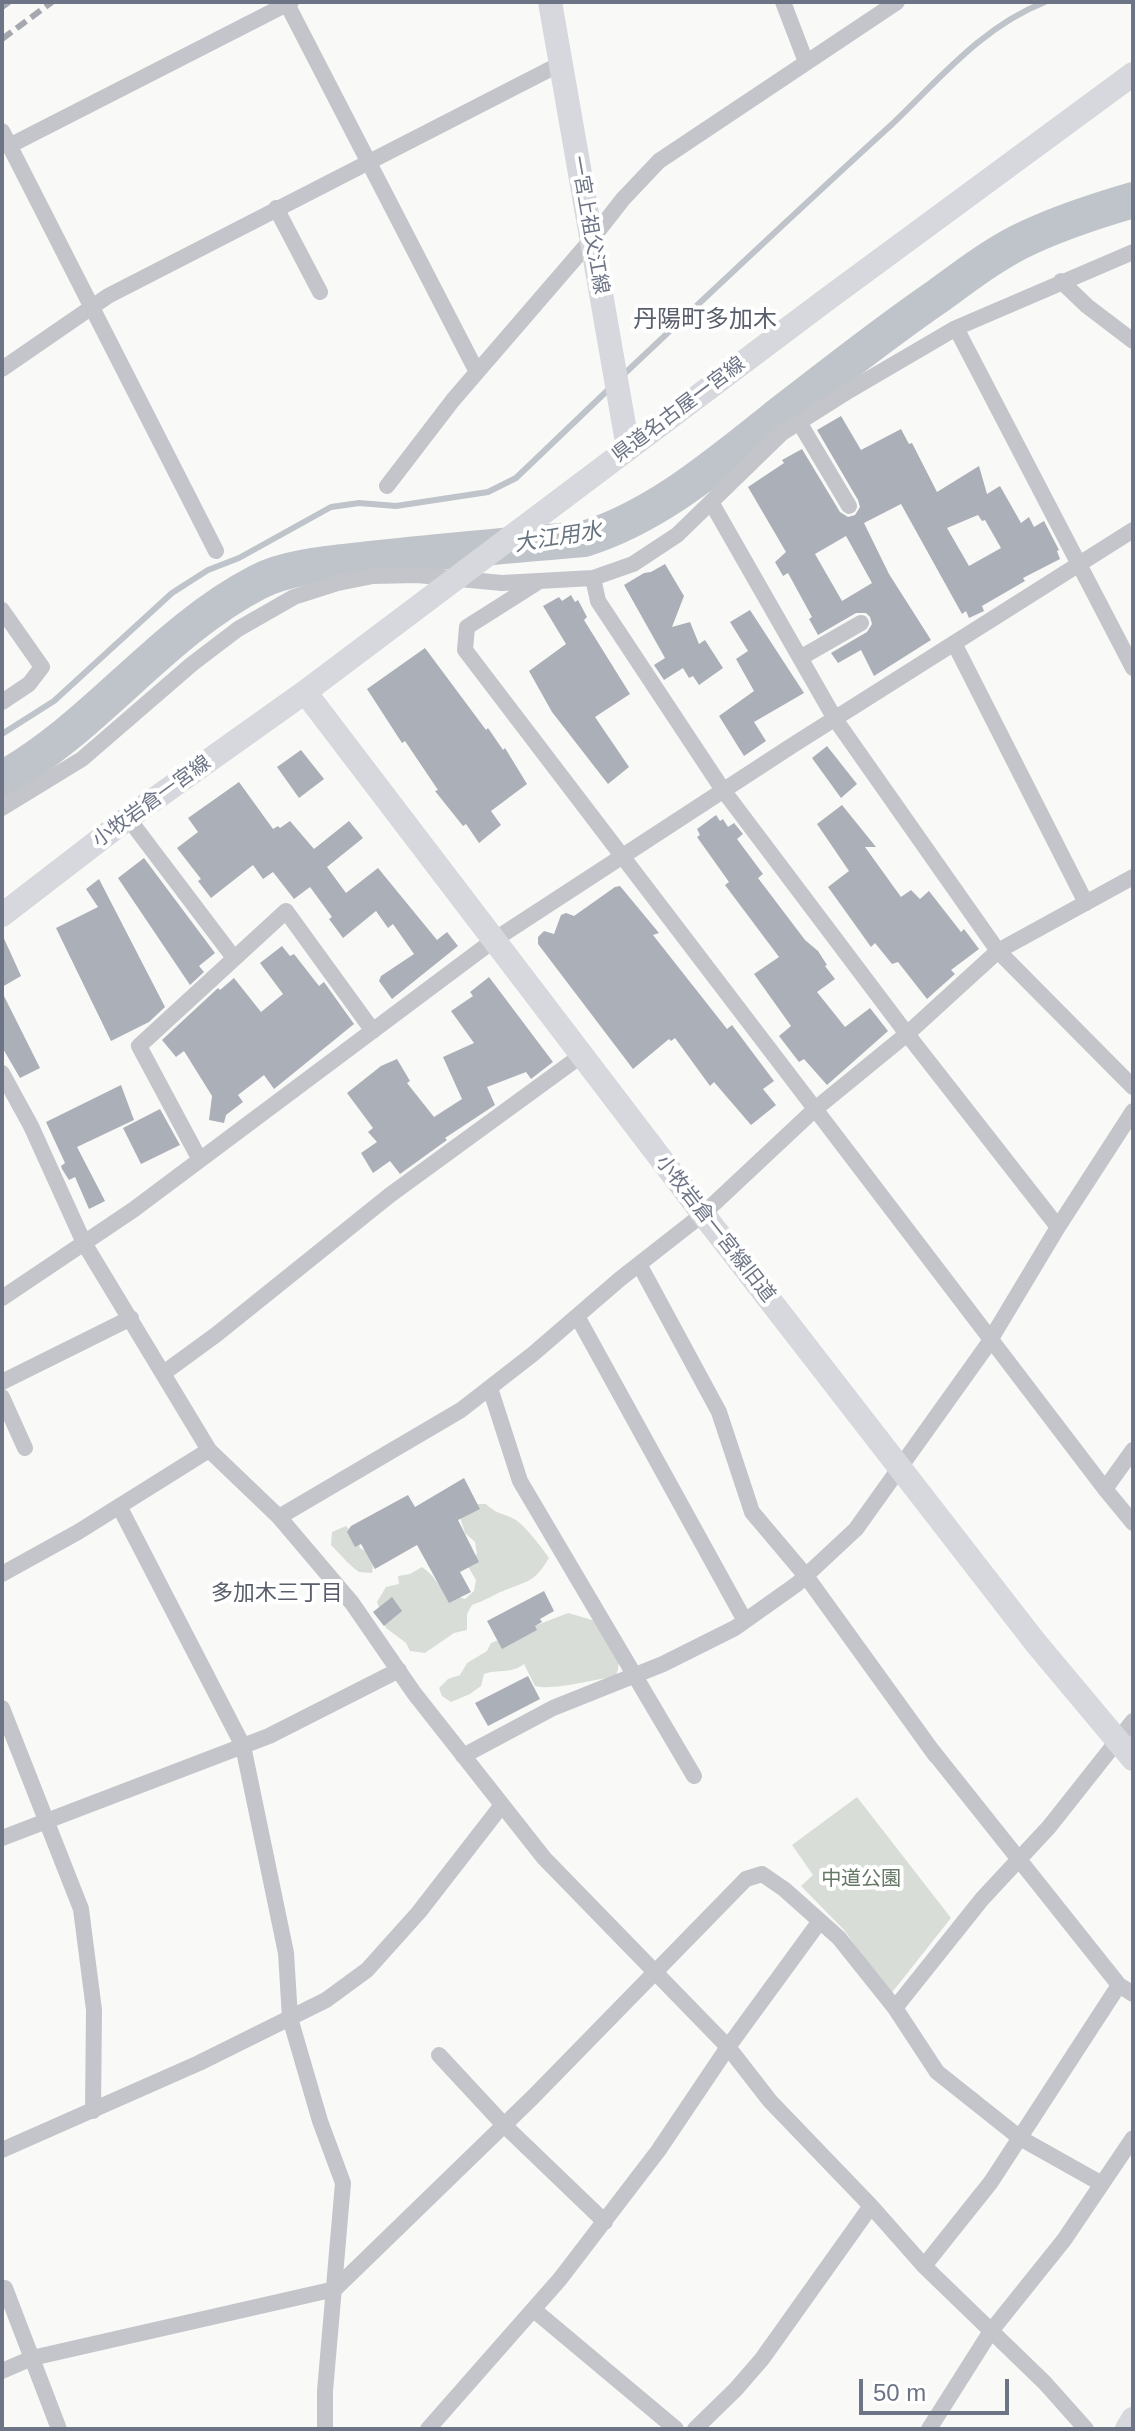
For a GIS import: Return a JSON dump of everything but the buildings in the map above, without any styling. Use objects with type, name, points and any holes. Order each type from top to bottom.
[{"type":"main road","name":"一宮上祖父江線","points":[[550,2],[628,448]]},
{"type":"main road","name":"県道名古屋一宮線","points":[[305,692],[1133,74]]},
{"type":"main road","name":"小牧岩倉一宮線","points":[[2,915],[128,818],[305,692]]},
{"type":"main road","name":"小牧岩倉一宮線旧道","points":[[305,692],[703,1214],[1035,1642],[1125,1730],[1133,1759]]},
{"type":"main road","points":[[1127,2429],[1133,2419]]},
{"type":"street","points":[[783,2],[806,62]]},
{"type":"street","points":[[387,486],[477,372],[623,199],[659,161],[897,2]]},
{"type":"street","points":[[216,551],[6,138],[288,3],[477,372]]},
{"type":"street","points":[[2,369],[90,308],[276,208],[560,64]]},
{"type":"street","points":[[276,208],[320,292]]},
{"type":"street","points":[[2,808],[82,759],[192,664],[238,629],[294,597],[373,576],[459,575],[502,583],[593,578],[633,564],[677,535],[782,433],[799,422],[956,328],[1133,252]]},
{"type":"street","points":[[1061,281],[1087,306],[1133,341]]},
{"type":"street","points":[[956,328],[1133,668]]},
{"type":"street","points":[[799,422],[849,506]]},
{"type":"street","points":[[711,502],[835,719],[998,951],[1133,1087]]},
{"type":"street","points":[[2,1298],[200,1160],[494,940],[723,790],[1133,530]]},
{"type":"street","points":[[593,578],[598,601],[723,790],[907,1034],[1058,1227]]},
{"type":"street","points":[[540,581],[467,627],[465,650],[1133,1523]]},
{"type":"street","points":[[2,610],[42,667],[29,684],[2,702]]},
{"type":"street","points":[[800,658],[861,623]]},
{"type":"street","points":[[954,643],[1086,903]]},
{"type":"street","points":[[128,818],[234,958]]},
{"type":"street","points":[[279,1517],[461,1410],[703,1214],[814,1110],[907,1034],[998,951],[1133,877]]},
{"type":"street","points":[[200,1160],[139,1046],[286,911],[373,1031]]},
{"type":"street","points":[[165,1372],[390,1195],[582,1055]]},
{"type":"street","points":[[2,1073],[31,1126],[84,1243],[165,1372],[209,1450],[279,1517],[352,1603],[463,1756],[544,1858],[728,2047],[770,2101],[924,2266],[1045,2383],[1086,2429]]},
{"type":"street","points":[[463,1756],[553,1708],[636,1676],[745,1621],[806,1576],[856,1529],[991,1338],[1133,1111]]},
{"type":"street","points":[[639,1264],[719,1412],[752,1512],[806,1576],[929,1746],[1018,1860],[1126,1989],[991,2182],[924,2266]]},
{"type":"street","points":[[577,1316],[745,1621]]},
{"type":"street","points":[[2,1382],[131,1318]]},
{"type":"street","points":[[490,1388],[520,1481],[694,1776]]},
{"type":"street","points":[[2,1397],[25,1448]]},
{"type":"street","points":[[2,1574],[35,1558],[209,1450]]},
{"type":"street","points":[[1105,1489],[1133,1450]]},
{"type":"street","points":[[119,1506],[243,1746],[286,1953],[290,2018],[320,2121],[343,2183],[325,2391],[325,2429]]},
{"type":"street","points":[[2,1838],[269,1736],[399,1670]]},
{"type":"street","points":[[2,1708],[81,1909],[94,2010],[93,2111]]},
{"type":"street","points":[[895,2008],[982,1899],[1049,1827],[1125,1730]]},
{"type":"street","points":[[2,2150],[199,2063],[326,2000],[367,1970],[419,1912],[502,1805]]},
{"type":"street","points":[[2,2371],[32,2358],[335,2289],[504,2125],[746,1879],[762,1874],[784,1889],[839,1938],[895,2008],[937,2072],[1020,2138],[1102,2184]]},
{"type":"street","points":[[428,2429],[534,2310],[605,2222],[820,1921]]},
{"type":"street","points":[[439,2055],[504,2125],[605,2222]]},
{"type":"street","points":[[929,2429],[991,2331],[1064,2240],[1133,2138]]},
{"type":"street","points":[[695,2429],[762,2359],[871,2206]]},
{"type":"street","points":[[5,2288],[59,2429]]},
{"type":"street","points":[[534,2310],[676,2429]]},
{"type":"green space","points":[[475,1504],[486,1504],[518,1521],[549,1558],[532,1579],[472,1605],[467,1614],[467,1630],[454,1633],[425,1653],[410,1651],[406,1643],[386,1628],[377,1602],[386,1587],[399,1584],[398,1576],[422,1567],[443,1589],[455,1596],[465,1599],[474,1591],[476,1580],[467,1565],[477,1554],[475,1542],[465,1533],[459,1514]]},
{"type":"green space","points":[[346,1526],[358,1540],[360,1548],[369,1553],[372,1573],[359,1572],[331,1545],[332,1532]]},
{"type":"green space","points":[[568,1613],[599,1622],[617,1656],[615,1677],[563,1686],[535,1686],[524,1664],[515,1669],[484,1674],[481,1686],[451,1702],[442,1696],[439,1688],[448,1679],[460,1675],[467,1663],[487,1651],[491,1643]]},
{"type":"green space","name":"中道公園","points":[[857,1797],[951,1918],[890,1995],[845,1931],[801,1886],[813,1875],[792,1845]]},
{"type":"waterway","points":[[621,377],[980,40],[1045,2]]},
{"type":"waterway","name":"大江用水","points":[[2,779],[68,733],[190,627],[258,582],[313,566],[584,539],[610,529],[660,504],[683,488],[875,341],[998,254],[1061,224],[1133,200]]},
{"type":"waterway","points":[[2,734],[54,701],[172,593],[208,570],[239,558],[331,507],[359,503],[396,506],[488,492],[516,478],[610,388]]},
{"type":"railway","points":[[2,7],[9,2]]},
{"type":"railway","points":[[2,39],[52,2]]},
{"type":"district","name":"丹陽町多加木","points":[[705,320]]},
{"type":"district","name":"多加木三丁目","points":[[277,1594]]}]
